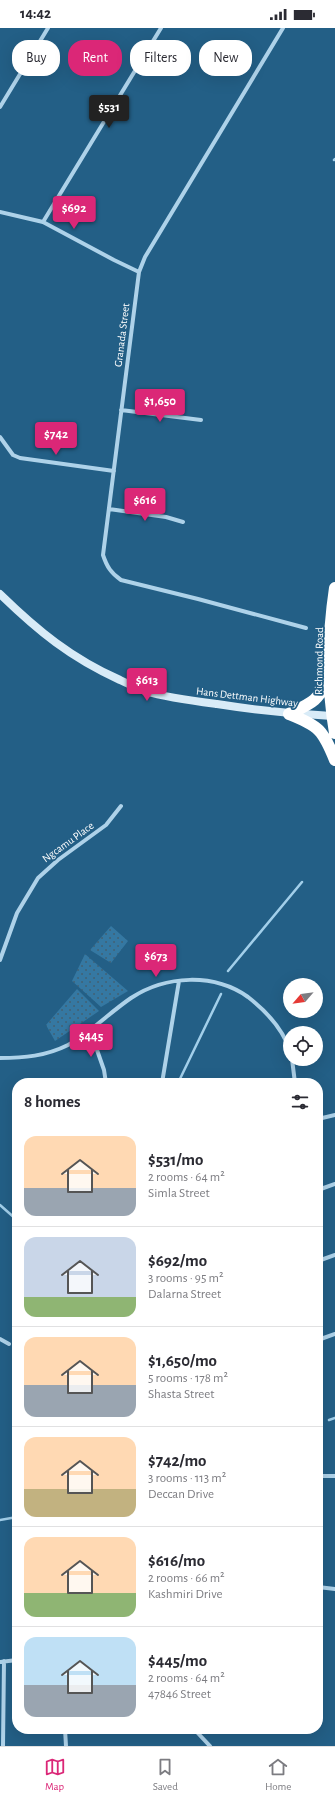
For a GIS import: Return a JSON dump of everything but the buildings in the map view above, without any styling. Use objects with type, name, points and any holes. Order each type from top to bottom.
[{"type":"highway","name":"Richmond Road","points":[[335,588],[330,656],[330,678],[335,733]]},
{"type":"highway","points":[[289,714],[319,697],[330,678]]},
{"type":"highway","points":[[289,714],[312,724],[320,731],[327,739],[335,760]]},
{"type":"street","points":[[0,107],[48,28]]},
{"type":"street","points":[[43,222],[161,28]]},
{"type":"street","name":"Granada Street","points":[[283,28],[145,257],[139,272],[103,555],[111,574],[121,580],[306,628]]},
{"type":"street","points":[[0,212],[43,222],[139,272]]},
{"type":"street","points":[[121,410],[201,420]]},
{"type":"street","points":[[0,437],[13,455],[20,458],[114,471]]},
{"type":"street","points":[[109,509],[166,517],[183,522]]},
{"type":"street","name":"Hans Dettman Highway","points":[[0,594],[31,624],[62,649],[106,674],[145,691],[185,700],[289,714],[334,716]]},
{"type":"street","name":"Ngcamu Place","points":[[0,960],[18,913],[38,878],[46,869],[106,825],[121,806]]},
{"type":"street","points":[[0,1058],[19,1058],[51,1052],[67,1045],[90,1030],[114,1010],[140,992],[179,981],[205,980],[237,990],[258,1005],[275,1023],[283,1036]]},
{"type":"street","points":[[163,1078],[179,981]]},
{"type":"street","points":[[90,1030],[104,1070],[105,1078]]},
{"type":"street","points":[[293,1066],[294,1078]]},
{"type":"street","points":[[323,1118],[335,1115]]},
{"type":"street","points":[[323,1188],[335,1184]]},
{"type":"street","points":[[323,1259],[335,1255]]},
{"type":"street","points":[[323,1338],[335,1334]]},
{"type":"street","points":[[0,1339],[10,1344]]},
{"type":"street","points":[[323,1476],[335,1476]]},
{"type":"street","points":[[323,1588],[335,1589]]},
{"type":"street","points":[[3,1746],[2,1661],[12,1660]]},
{"type":"street","points":[[66,1734],[66,1746]]},
{"type":"street","points":[[199,1734],[210,1746]]},
{"type":"shaded area","points":[[111,926],[128,941],[111,963],[90,950]]},
{"type":"shaded area","points":[[85,954],[128,991],[101,1007],[72,981]]},
{"type":"shaded area","points":[[77,989],[99,1011],[55,1041],[46,1025]]},
{"type":"waterway","points":[[228,971],[302,882]]},
{"type":"waterway","points":[[180,1078],[221,994]]},
{"type":"waterway","points":[[0,1205],[12,1216]]},
{"type":"waterway","points":[[329,1420],[335,1418]]},
{"type":"waterway","points":[[0,1520],[12,1518]]}]
